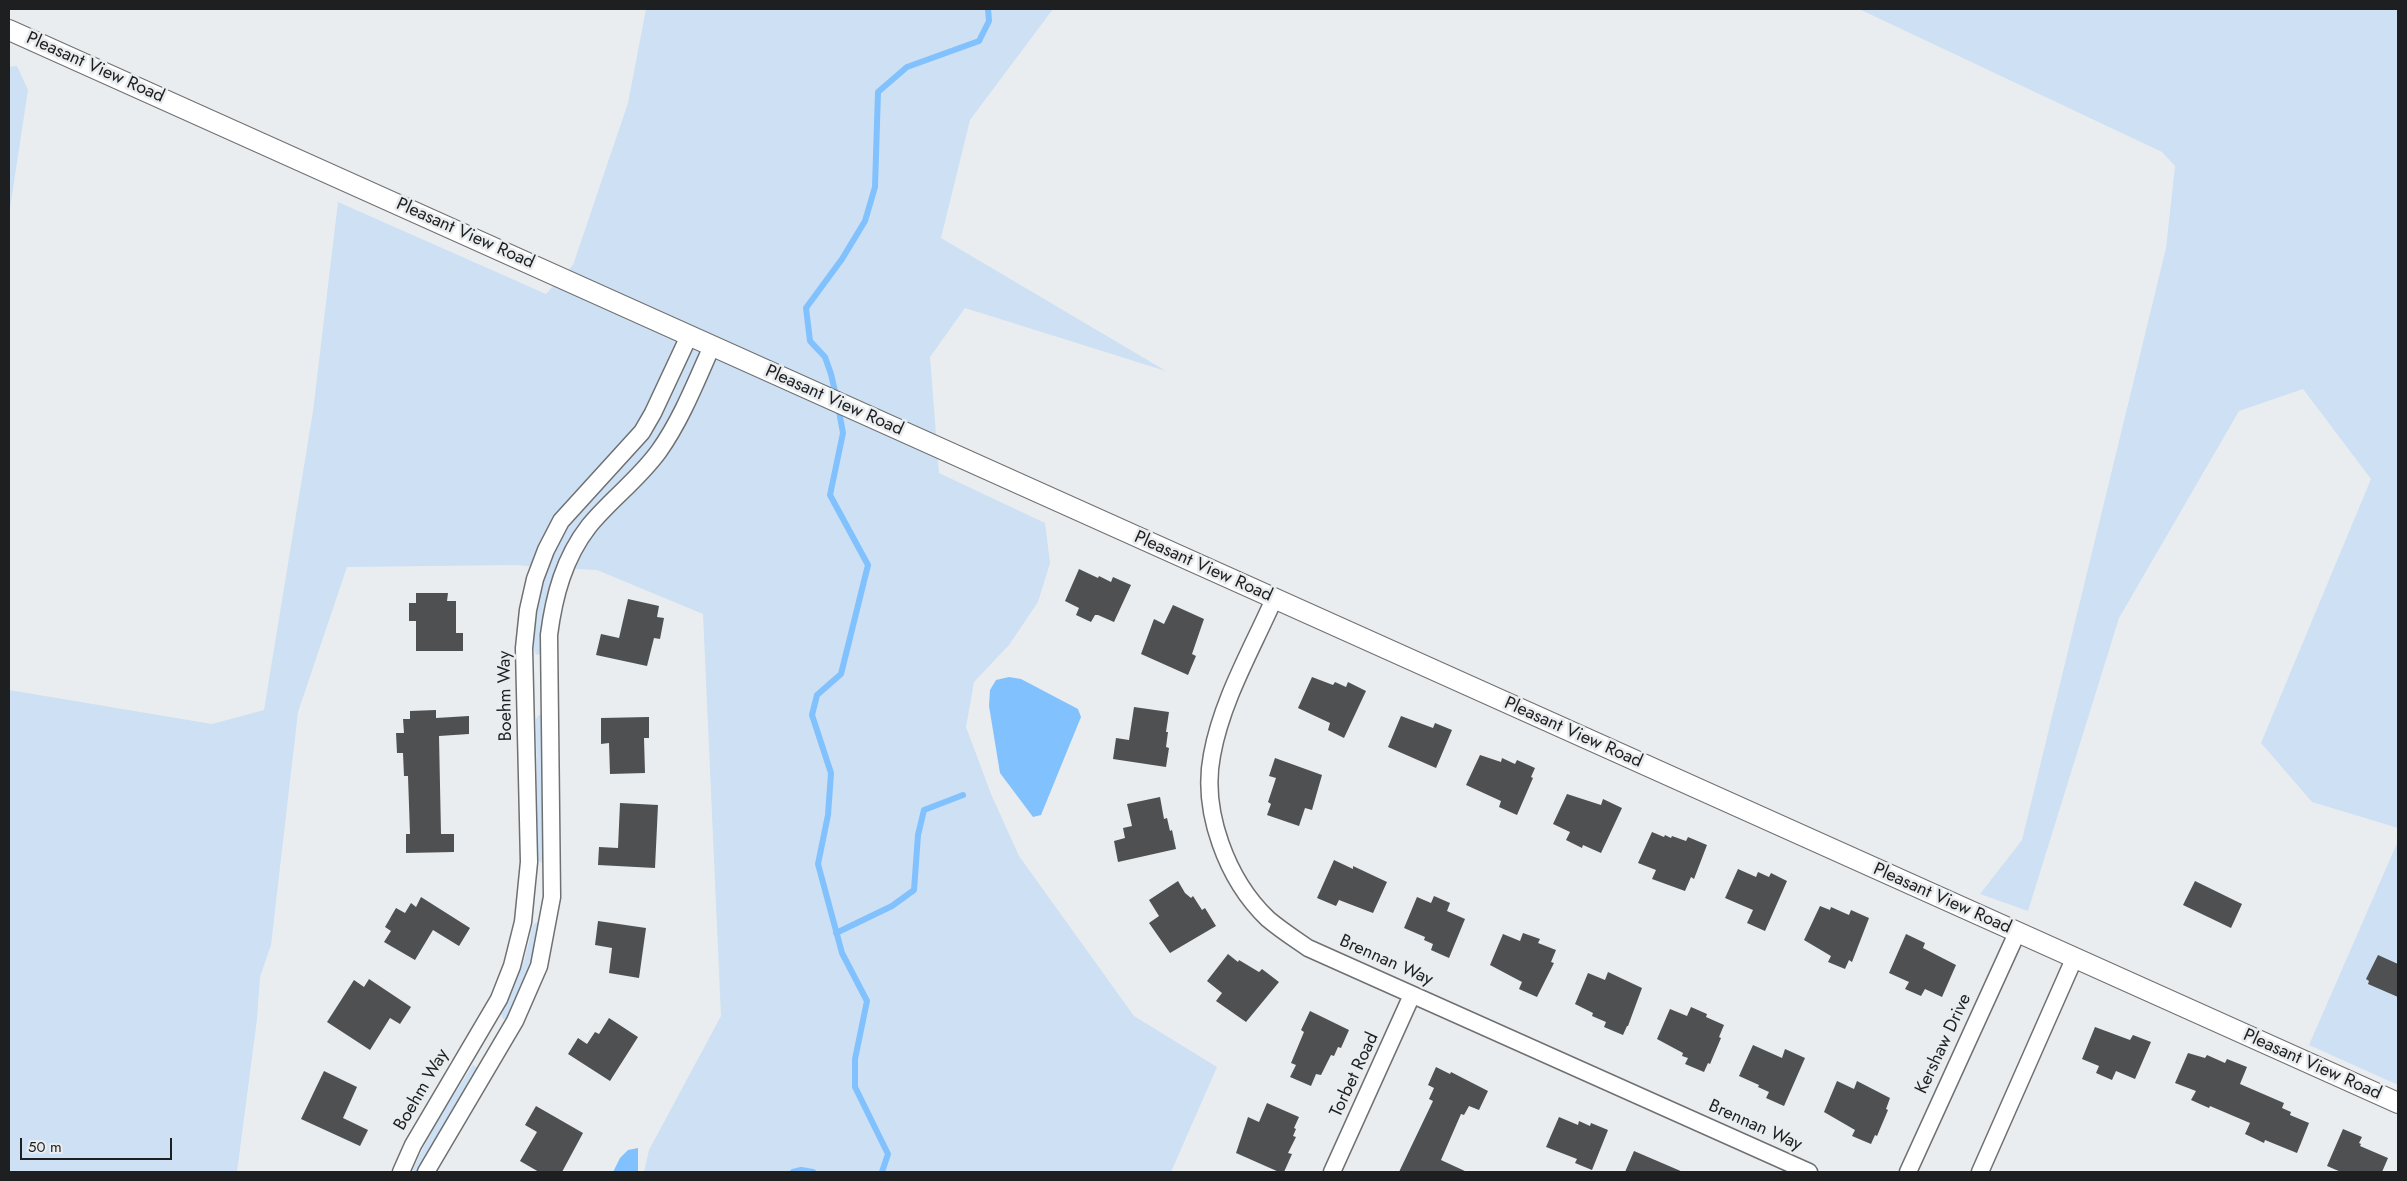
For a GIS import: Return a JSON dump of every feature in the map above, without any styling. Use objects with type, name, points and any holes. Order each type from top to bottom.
[{"type":"street","name":"Pleasant View Road","points":[[9,30],[2398,1103]]},
{"type":"street","name":"Boehm Way","points":[[401,1172],[413,1145],[499,999],[512,966],[523,922],[528,885],[524,648],[528,610],[535,579],[546,550],[566,515],[642,432],[657,405],[689,336]]},
{"type":"street","points":[[426,1172],[525,1002],[539,966],[552,897],[553,880],[549,635],[553,606],[566,561],[586,530],[658,453],[672,431],[712,346]]},
{"type":"street","points":[[566,515],[586,530]]},
{"type":"street","name":"Brennan Way","points":[[1274,599],[1233,689],[1220,724],[1212,756],[1210,786],[1220,843],[1232,869],[1267,918],[1308,948],[1809,1172]]},
{"type":"street","points":[[528,885],[553,880]]},
{"type":"street","name":"Kershaw Drive","points":[[1908,1172],[2017,933]]},
{"type":"street","points":[[1980,1172],[2074,959]]},
{"type":"street","name":"Torbet Road","points":[[1332,1172],[1412,995]]},
{"type":"street","points":[[480,1030],[504,1038]]},
{"type":"shaded area","points":[[646,9],[1053,9],[970,120],[941,238],[1166,371],[965,308],[930,357],[939,473],[1045,523],[1050,563],[1038,602],[1009,645],[974,682],[966,727],[991,794],[1019,856],[1134,1016],[1217,1067],[1171,1172],[644,1172],[649,1150],[721,1016],[703,614],[597,570],[556,568],[545,610],[542,653],[536,655],[534,647],[535,625],[539,599],[548,568],[516,565],[347,567],[298,712],[271,945],[260,977],[257,1019],[237,1172],[9,1172],[9,690],[212,724],[264,710],[313,411],[338,202],[546,294],[573,265],[628,103]]},
{"type":"shaded area","points":[[1859,9],[2398,9],[2398,828],[2312,802],[2261,743],[2371,479],[2303,389],[2239,411],[2119,618],[2028,911],[1980,894],[2022,840],[2166,248],[2175,166],[2162,152]]},
{"type":"shaded area","points":[[17,66],[28,90],[9,215],[9,67]]},
{"type":"shaded area","points":[[539,715],[542,715],[544,862],[542,863],[538,860],[536,719]]},
{"type":"shaded area","points":[[2398,841],[2398,1085],[2309,1045]]},
{"type":"shaded area","points":[[537,922],[540,924],[530,966],[508,1018],[503,1019],[501,1014],[525,958],[533,925]]},
{"type":"shaded area","points":[[473,1065],[478,1068],[437,1137],[419,1172],[414,1172],[413,1169],[434,1126]]},
{"type":"water","points":[[1009,677],[1021,679],[1078,709],[1081,717],[1041,815],[1033,817],[1000,773],[989,706],[990,690],[996,680]]},
{"type":"water","points":[[638,1148],[638,1172],[613,1172],[620,1158],[628,1150]]},
{"type":"building","points":[[1079,569],[1111,582],[1113,577],[1131,585],[1114,622],[1095,615],[1091,622],[1076,615],[1079,608],[1065,601]]},
{"type":"building","points":[[416,593],[448,593],[447,601],[456,601],[456,633],[463,633],[463,651],[416,651],[416,621],[409,621],[409,603],[416,603]]},
{"type":"building","points":[[628,599],[659,606],[657,617],[664,618],[660,639],[654,638],[647,666],[596,655],[601,634],[619,638]]},
{"type":"building","points":[[1173,605],[1204,619],[1192,654],[1196,656],[1188,675],[1141,654],[1154,619],[1164,624]]},
{"type":"building","points":[[1312,677],[1333,685],[1335,682],[1346,687],[1348,682],[1366,691],[1344,738],[1328,730],[1330,723],[1298,708]]},
{"type":"building","points":[[1134,707],[1169,712],[1166,747],[1169,748],[1166,767],[1113,759],[1116,738],[1129,740]]},
{"type":"building","points":[[436,710],[436,718],[469,716],[469,734],[439,736],[441,834],[454,834],[454,852],[406,853],[406,834],[410,834],[408,776],[404,776],[403,753],[397,753],[396,733],[404,733],[403,719],[410,719],[410,711]]},
{"type":"building","points":[[1401,716],[1433,728],[1435,723],[1452,730],[1436,768],[1388,747]]},
{"type":"building","points":[[649,717],[649,738],[644,738],[645,773],[610,774],[609,743],[601,744],[601,718]]},
{"type":"building","points":[[1480,755],[1501,762],[1502,758],[1515,764],[1517,760],[1535,768],[1531,777],[1533,778],[1517,815],[1499,807],[1501,801],[1466,785]]},
{"type":"building","points":[[1275,758],[1322,775],[1312,810],[1305,808],[1299,826],[1267,815],[1271,804],[1268,802],[1276,778],[1269,776]]},
{"type":"building","points":[[1567,794],[1601,805],[1603,799],[1622,808],[1601,853],[1583,845],[1582,848],[1566,840],[1570,832],[1553,824]]},
{"type":"building","points":[[1160,797],[1164,819],[1167,818],[1170,831],[1172,830],[1176,849],[1118,862],[1114,841],[1125,838],[1123,828],[1132,826],[1127,804]]},
{"type":"building","points":[[620,803],[658,805],[655,868],[598,865],[599,847],[618,848]]},
{"type":"building","points":[[1652,832],[1664,837],[1665,835],[1671,838],[1672,836],[1686,841],[1688,837],[1707,845],[1694,879],[1691,877],[1685,891],[1652,879],[1656,870],[1638,863]]},
{"type":"building","points":[[1334,860],[1353,869],[1353,866],[1387,882],[1373,913],[1339,900],[1336,906],[1317,898]]},
{"type":"building","points":[[1738,869],[1756,877],[1758,872],[1769,877],[1771,873],[1787,881],[1765,931],[1747,923],[1753,910],[1725,898]]},
{"type":"building","points":[[1178,881],[1185,893],[1191,898],[1193,896],[1202,910],[1205,908],[1216,926],[1170,953],[1149,923],[1159,916],[1149,900]]},
{"type":"building","points":[[2195,881],[2242,904],[2231,928],[2183,905]]},
{"type":"building","points":[[1434,896],[1450,903],[1447,911],[1465,919],[1449,958],[1431,950],[1433,944],[1424,940],[1425,937],[1404,928],[1417,897],[1431,903]]},
{"type":"building","points":[[421,897],[470,928],[459,946],[433,930],[415,960],[384,942],[391,931],[385,927],[396,908],[405,913],[411,903],[416,907]]},
{"type":"building","points":[[1820,906],[1830,910],[1831,907],[1849,915],[1851,910],[1869,918],[1852,962],[1849,960],[1845,969],[1828,962],[1831,956],[1804,940]]},
{"type":"building","points":[[598,921],[646,928],[639,978],[609,973],[612,948],[595,945]]},
{"type":"building","points":[[1523,933],[1540,939],[1538,943],[1556,950],[1551,962],[1554,963],[1537,997],[1519,989],[1522,982],[1490,965],[1503,934],[1520,941]]},
{"type":"building","points":[[1906,934],[1925,943],[1923,948],[1956,965],[1942,997],[1925,989],[1921,996],[1905,989],[1909,982],[1889,973]]},
{"type":"building","points":[[1228,954],[1238,962],[1239,960],[1259,972],[1262,969],[1279,982],[1246,1022],[1216,1001],[1222,993],[1207,981]]},
{"type":"building","points":[[2378,955],[2398,964],[2398,997],[2368,984],[2369,981],[2366,979]]},
{"type":"building","points":[[1608,972],[1642,988],[1623,1035],[1604,1027],[1606,1022],[1592,1016],[1593,1013],[1575,1004],[1588,973],[1605,980]]},
{"type":"building","points":[[369,979],[411,1007],[400,1024],[390,1018],[370,1050],[327,1022],[354,980],[364,987]]},
{"type":"building","points":[[1691,1007],[1707,1014],[1706,1017],[1724,1025],[1719,1037],[1721,1038],[1710,1064],[1708,1063],[1704,1072],[1685,1064],[1688,1058],[1682,1056],[1683,1053],[1657,1039],[1670,1009],[1687,1016]]},
{"type":"building","points":[[1310,1011],[1349,1030],[1341,1048],[1338,1047],[1334,1056],[1331,1055],[1321,1075],[1316,1074],[1311,1086],[1290,1077],[1296,1065],[1291,1063],[1304,1032],[1301,1030]]},
{"type":"building","points":[[609,1018],[638,1037],[610,1081],[568,1054],[578,1038],[587,1044],[595,1032],[599,1034]]},
{"type":"building","points":[[2095,1027],[2130,1040],[2133,1035],[2151,1042],[2135,1079],[2116,1071],[2112,1080],[2096,1073],[2099,1066],[2082,1059]]},
{"type":"building","points":[[1753,1045],[1782,1058],[1785,1049],[1805,1058],[1784,1106],[1766,1098],[1769,1092],[1758,1087],[1759,1085],[1739,1076]]},
{"type":"building","points":[[2188,1053],[2205,1058],[2207,1055],[2225,1063],[2227,1059],[2247,1067],[2240,1084],[2284,1103],[2282,1108],[2291,1112],[2290,1115],[2309,1123],[2297,1153],[2265,1140],[2264,1143],[2245,1134],[2250,1123],[2191,1100],[2196,1091],[2175,1083]]},
{"type":"building","points":[[1436,1067],[1450,1074],[1451,1072],[1488,1091],[1479,1110],[1469,1106],[1464,1115],[1461,1114],[1441,1160],[1467,1172],[1399,1172],[1433,1101],[1429,1099],[1434,1088],[1428,1085]]},
{"type":"building","points":[[324,1071],[357,1087],[343,1118],[368,1130],[360,1146],[301,1119]]},
{"type":"building","points":[[1837,1081],[1854,1089],[1857,1081],[1890,1098],[1886,1109],[1888,1110],[1877,1136],[1875,1135],[1871,1144],[1852,1136],[1855,1130],[1824,1112]]},
{"type":"building","points":[[1267,1103],[1299,1117],[1294,1128],[1296,1129],[1293,1136],[1296,1137],[1288,1153],[1292,1154],[1284,1172],[1279,1172],[1236,1153],[1248,1117],[1259,1122]]},
{"type":"building","points":[[536,1106],[583,1133],[562,1172],[539,1172],[520,1161],[537,1132],[525,1125]]},
{"type":"building","points":[[1559,1117],[1578,1125],[1579,1121],[1590,1126],[1591,1123],[1608,1130],[1592,1170],[1575,1163],[1577,1159],[1546,1147]]},
{"type":"building","points":[[2343,1129],[2362,1137],[2359,1143],[2361,1144],[2360,1146],[2388,1158],[2382,1172],[2341,1172],[2327,1166]]},
{"type":"building","points":[[1634,1151],[1683,1172],[1625,1172]]},
{"type":"waterway","points":[[836,396],[825,357],[810,341],[806,308],[842,259],[865,221],[875,187],[878,92],[907,67],[979,41],[989,21],[988,9]]},
{"type":"waterway","points":[[838,406],[843,433],[830,495],[868,565],[841,674],[817,695],[812,715],[831,773],[828,815],[818,864],[842,953],[867,1001],[855,1059],[855,1087],[888,1154],[882,1172]]},
{"type":"waterway","points":[[836,933],[892,906],[914,890],[918,835],[924,810],[963,795]]},
{"type":"waterway","points":[[793,1172],[801,1170],[813,1172]]}]
